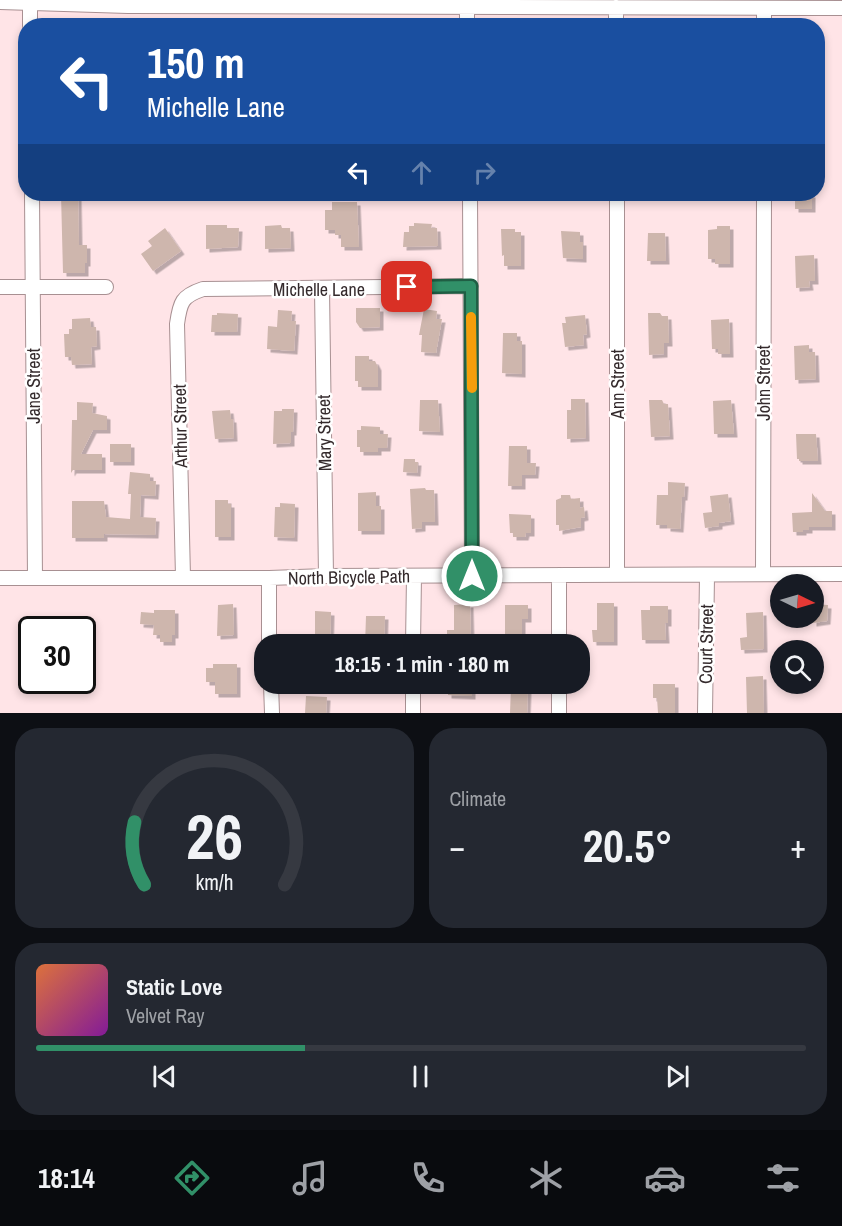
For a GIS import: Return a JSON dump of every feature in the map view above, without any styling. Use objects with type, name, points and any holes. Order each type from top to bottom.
[{"type":"street","points":[[0,2],[467,8],[623,5],[764,9],[842,8]]},
{"type":"street","points":[[30,3],[30,18]]},
{"type":"street","points":[[467,8],[467,18]]},
{"type":"street","points":[[764,9],[764,18]]},
{"type":"street","name":"Jane Street","points":[[32,201],[35,578]]},
{"type":"street","points":[[470,201],[472,576]]},
{"type":"street","name":"Ann Street","points":[[616,201],[618,574]]},
{"type":"street","name":"John Street","points":[[763,573],[764,201]]},
{"type":"street","name":"Michelle Lane","points":[[203,289],[471,286]]},
{"type":"street","points":[[0,287],[106,287]]},
{"type":"street","name":"Arthur Street","points":[[183,577],[177,324],[179,308],[189,294],[203,289]]},
{"type":"street","name":"Mary Street","points":[[322,289],[326,576]]},
{"type":"street","name":"North Bicycle Path","points":[[0,578],[842,574]]},
{"type":"street","points":[[559,575],[559,634]]},
{"type":"street","points":[[413,634],[414,576]]},
{"type":"street","name":"Court Street","points":[[705,713],[707,576]]},
{"type":"street","points":[[268,578],[269,634]]},
{"type":"street","points":[[271,694],[272,713]]},
{"type":"street","points":[[413,694],[413,713]]},
{"type":"street","points":[[559,694],[559,713]]},
{"type":"building","points":[[61,201],[78,201],[79,245],[87,245],[85,273],[63,273]]},
{"type":"building","points":[[795,201],[812,201],[812,209],[795,209]]},
{"type":"building","points":[[332,202],[357,202],[359,247],[341,247],[341,235],[335,235],[335,230],[325,230],[325,210],[332,210]]},
{"type":"building","points":[[414,223],[432,224],[431,228],[437,228],[438,246],[403,247],[404,232],[409,232],[409,226],[414,226]]},
{"type":"building","points":[[206,225],[227,225],[227,228],[239,228],[238,247],[206,249]]},
{"type":"building","points":[[281,225],[282,228],[290,228],[291,248],[265,249],[265,226]]},
{"type":"building","points":[[717,226],[730,226],[730,264],[715,264],[715,259],[708,259],[708,230],[717,229]]},
{"type":"building","points":[[165,228],[181,251],[153,271],[141,254],[152,246],[148,241]]},
{"type":"building","points":[[501,229],[515,229],[515,232],[521,232],[521,266],[504,266]]},
{"type":"building","points":[[561,231],[580,232],[580,242],[583,242],[583,259],[563,258]]},
{"type":"building","points":[[648,233],[665,233],[666,261],[647,261]]},
{"type":"building","points":[[814,255],[815,281],[809,281],[810,287],[796,288],[795,256]]},
{"type":"building","points":[[356,308],[380,308],[380,327],[360,328],[356,322]]},
{"type":"building","points":[[424,309],[437,311],[436,319],[442,319],[436,353],[421,352],[422,335],[419,335]]},
{"type":"building","points":[[278,310],[292,311],[291,321],[296,321],[294,351],[267,349],[268,326],[277,327]]},
{"type":"building","points":[[217,313],[238,314],[237,332],[211,332],[212,315],[217,315]]},
{"type":"building","points":[[648,313],[668,316],[669,343],[664,343],[664,354],[649,355]]},
{"type":"building","points":[[585,315],[587,334],[583,335],[584,345],[565,347],[562,323],[566,323],[565,317]]},
{"type":"building","points":[[90,318],[91,327],[96,327],[97,346],[91,347],[92,364],[72,365],[71,357],[65,357],[64,334],[69,334],[69,329],[72,329],[72,319]]},
{"type":"building","points":[[729,319],[730,354],[718,354],[718,349],[712,349],[711,320]]},
{"type":"building","points":[[503,333],[517,333],[517,341],[522,341],[522,374],[502,373]]},
{"type":"building","points":[[809,345],[809,352],[815,352],[816,379],[795,380],[794,346]]},
{"type":"building","points":[[355,356],[369,356],[369,361],[375,361],[378,367],[378,387],[358,387],[358,381],[355,381]]},
{"type":"building","points":[[571,399],[585,399],[586,438],[567,439],[567,410],[571,410]]},
{"type":"building","points":[[420,400],[438,400],[440,432],[419,431]]},
{"type":"building","points":[[649,400],[662,400],[664,404],[668,404],[670,436],[651,437]]},
{"type":"building","points":[[731,400],[734,434],[714,434],[713,401]]},
{"type":"building","points":[[77,402],[93,403],[92,413],[107,416],[107,430],[93,430],[81,454],[102,454],[102,470],[73,470],[71,473],[72,420],[77,420]]},
{"type":"building","points":[[282,409],[294,409],[291,443],[273,444],[274,411],[282,411]]},
{"type":"building","points":[[230,410],[234,438],[215,439],[212,411]]},
{"type":"building","points":[[361,426],[380,427],[380,434],[388,434],[387,448],[378,448],[378,452],[360,452],[360,447],[357,447],[357,430],[361,430]]},
{"type":"building","points":[[796,434],[816,434],[818,461],[799,461],[797,459]]},
{"type":"building","points":[[110,444],[131,444],[131,462],[110,462]]},
{"type":"building","points":[[509,446],[527,446],[527,463],[536,463],[535,475],[522,475],[522,486],[508,486]]},
{"type":"building","points":[[404,459],[415,459],[415,462],[418,462],[417,473],[403,472]]},
{"type":"building","points":[[130,472],[150,474],[150,481],[156,481],[155,496],[141,495],[140,517],[156,518],[155,535],[104,534],[104,538],[72,538],[72,501],[104,501],[106,517],[130,519],[131,494],[128,494]]},
{"type":"building","points":[[668,482],[685,483],[680,529],[667,528],[667,525],[656,525],[657,495],[668,495]]},
{"type":"building","points":[[410,489],[434,490],[435,522],[422,522],[422,528],[412,529]]},
{"type":"building","points":[[376,492],[376,506],[381,506],[381,531],[358,531],[358,493]]},
{"type":"building","points":[[812,493],[825,511],[832,511],[832,527],[809,527],[809,530],[803,530],[803,532],[793,532],[792,513],[812,512]]},
{"type":"building","points":[[728,494],[731,521],[705,528],[703,513],[712,512],[710,496]]},
{"type":"building","points":[[561,495],[570,495],[571,499],[580,498],[580,508],[584,507],[585,517],[581,518],[581,527],[559,531],[559,525],[556,525],[556,500],[561,498]]},
{"type":"building","points":[[215,500],[228,500],[228,504],[231,504],[231,537],[215,537]]},
{"type":"building","points":[[280,503],[295,504],[294,538],[274,537],[275,507],[280,507]]},
{"type":"building","points":[[509,514],[531,515],[531,533],[526,533],[525,537],[513,537],[513,533],[510,533]]},
{"type":"building","points":[[597,603],[614,603],[614,642],[593,642],[592,630],[597,630]]},
{"type":"building","points":[[233,604],[234,635],[217,636],[218,605]]},
{"type":"building","points":[[470,604],[471,634],[447,634],[447,630],[454,630],[454,605]]},
{"type":"building","points":[[505,605],[528,605],[528,619],[522,619],[522,634],[505,634]]},
{"type":"building","points":[[824,605],[828,605],[827,621],[824,621]]},
{"type":"building","points":[[650,606],[668,606],[668,623],[665,623],[666,640],[642,640],[641,610],[650,610]]},
{"type":"building","points":[[154,610],[175,610],[175,635],[172,635],[172,642],[160,642],[160,635],[153,635],[154,625],[140,624],[141,612],[154,613]]},
{"type":"building","points":[[315,611],[331,612],[330,634],[315,634]]},
{"type":"building","points":[[763,612],[764,649],[741,650],[740,638],[747,637],[746,613]]},
{"type":"building","points":[[366,616],[385,616],[384,634],[365,634]]},
{"type":"building","points":[[213,664],[237,664],[237,694],[215,694],[215,682],[206,682],[206,668],[213,668]]},
{"type":"building","points":[[763,676],[764,713],[747,713],[746,677]]},
{"type":"building","points":[[653,684],[675,684],[675,713],[658,713],[657,698],[653,698]]},
{"type":"building","points":[[472,694],[472,696],[448,695]]},
{"type":"building","points":[[511,694],[528,694],[527,713],[510,713]]},
{"type":"building","points":[[306,696],[327,697],[326,713],[305,713]]},
{"type":"slow traffic","points":[[471,317],[472,388]]},
{"type":"route","points":[[407,287],[471,286],[472,576]]}]
